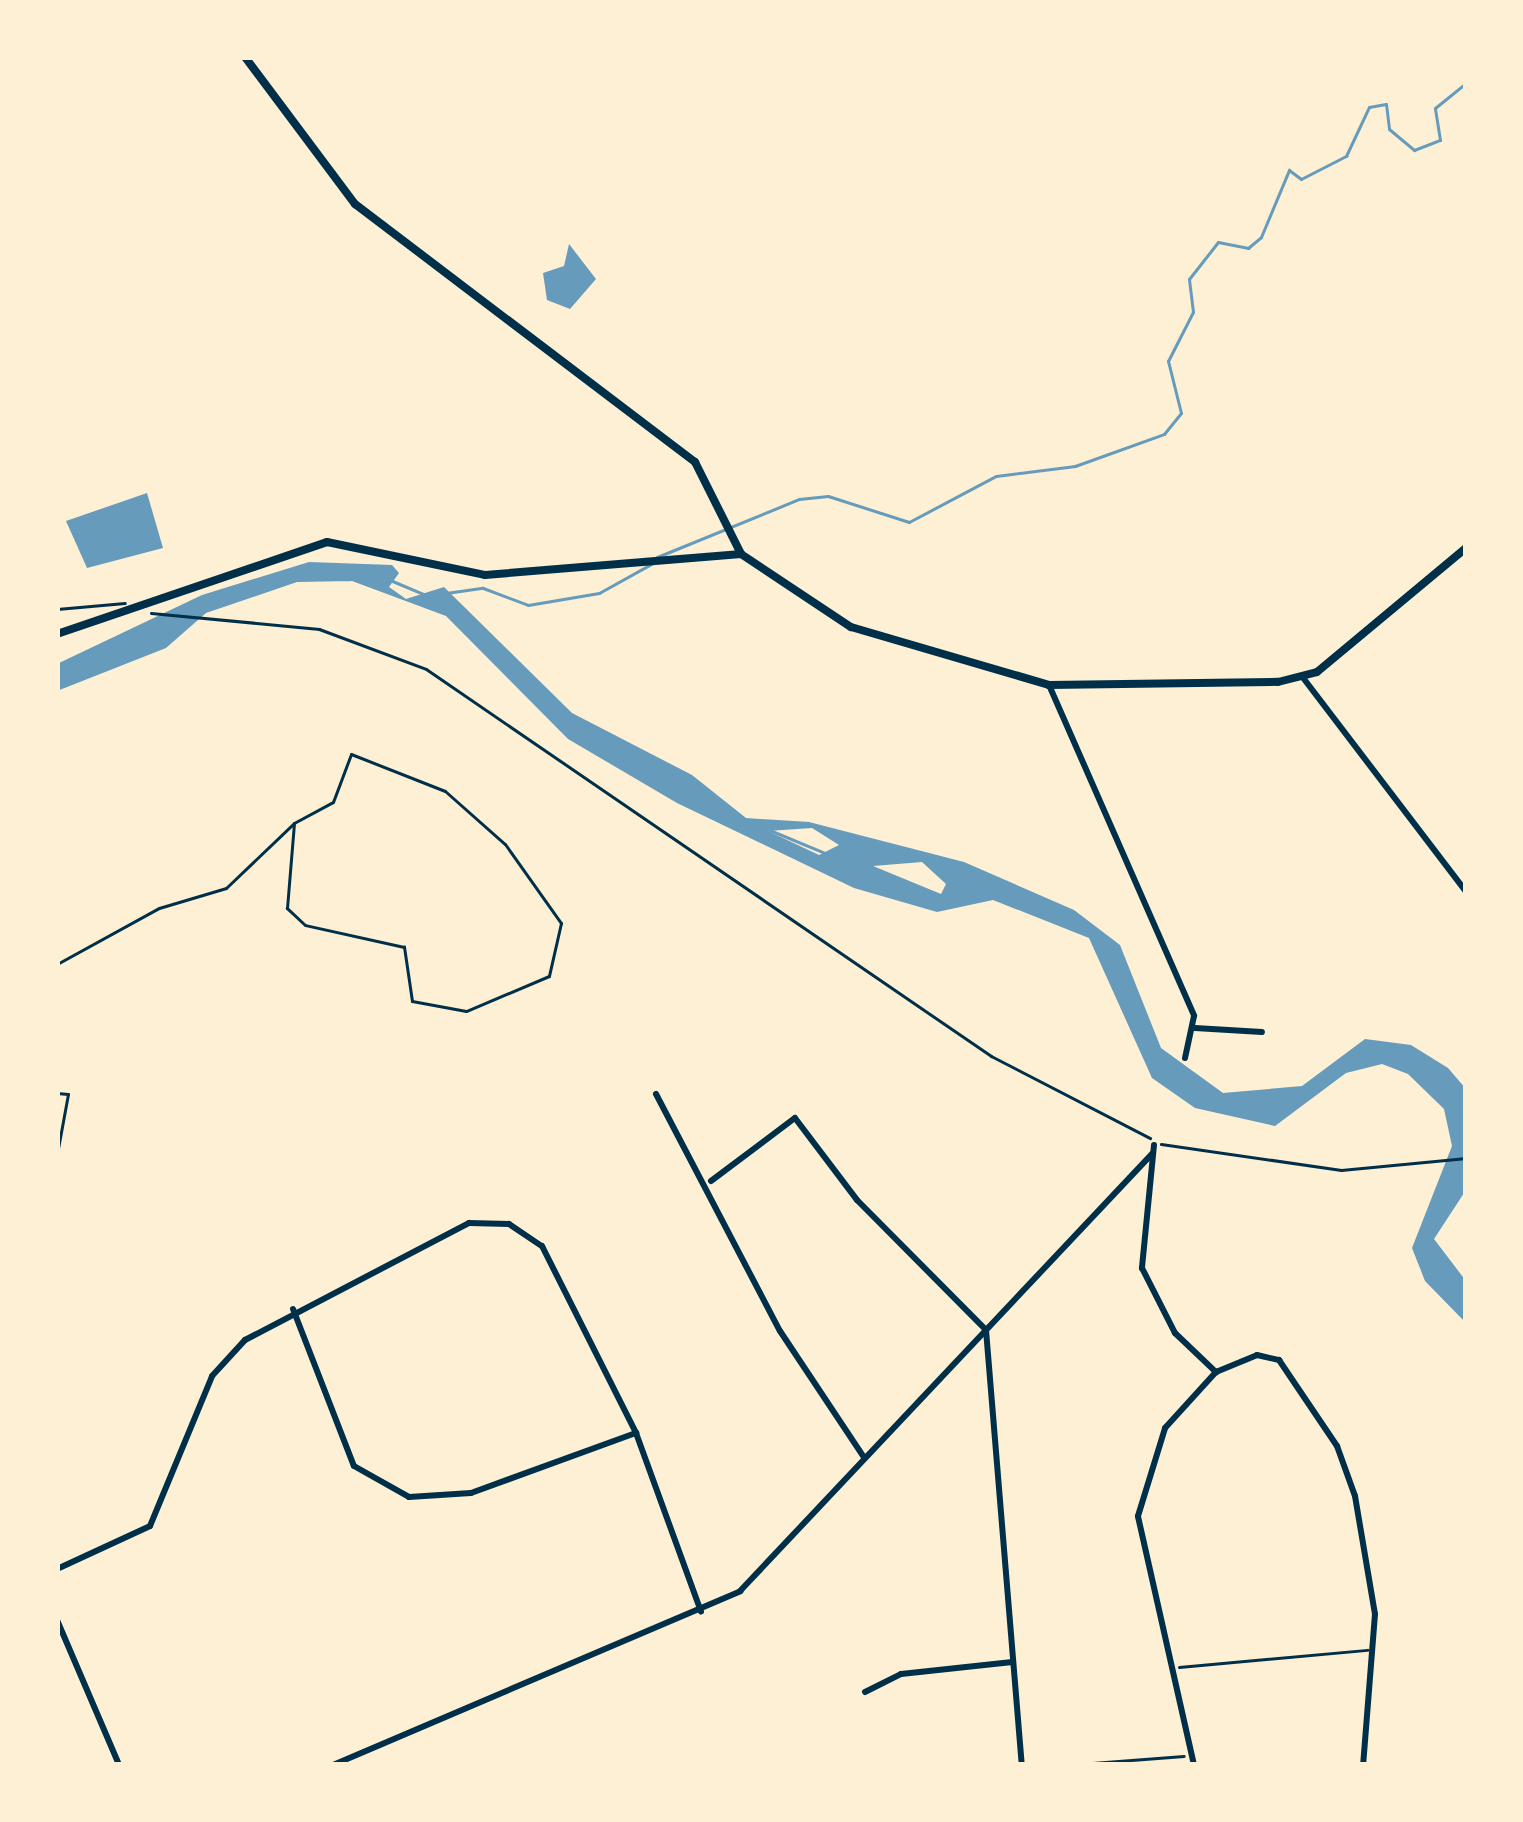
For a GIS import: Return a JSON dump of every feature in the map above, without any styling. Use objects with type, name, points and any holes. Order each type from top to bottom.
[{"type":"street","points":[[245,57],[346,195],[672,440],[727,509],[741,554]]},
{"type":"street","points":[[57,634],[327,542],[472,575],[654,566],[741,554],[851,627],[1049,685],[1304,679],[1466,548]]},
{"type":"street","points":[[1304,679],[1466,892]]},
{"type":"street","points":[[1049,685],[1196,1028],[1185,1058]]},
{"type":"street","points":[[1196,1028],[1262,1032]]},
{"type":"street","points":[[656,1094],[711,1181],[780,1331],[863,1456]]},
{"type":"street","points":[[711,1181],[795,1118],[857,1200],[986,1330],[1022,1765]]},
{"type":"street","points":[[333,1765],[700,1612],[745,1587],[1153,1149],[1142,1268],[1175,1333],[1216,1372]]},
{"type":"street","points":[[57,1569],[150,1526],[212,1376],[293,1309],[470,1223],[508,1224],[542,1246],[636,1433],[700,1612]]},
{"type":"street","points":[[293,1309],[354,1466],[409,1498],[471,1493],[636,1433]]},
{"type":"street","points":[[1194,1765],[1140,1486],[1165,1428],[1216,1372],[1269,1357],[1307,1391],[1355,1496],[1376,1649],[1363,1765]]},
{"type":"street","points":[[57,1621],[119,1765]]},
{"type":"street","points":[[865,1692],[901,1674],[1013,1662]]},
{"type":"lane","points":[[57,1094],[68,1094],[57,1154]]},
{"type":"path","points":[[57,609],[81,610],[118,599]]},
{"type":"path","points":[[142,612],[235,617],[341,634],[426,669],[991,1056],[1144,1133]]},
{"type":"path","points":[[57,964],[159,908],[226,888],[294,824],[333,802],[352,754],[445,791],[542,889],[561,923],[549,976],[466,1011],[412,1001],[404,947],[305,925],[287,908],[294,824]]},
{"type":"path","points":[[1172,1139],[1341,1170],[1466,1159]]},
{"type":"path","points":[[1178,1667],[1376,1649]]},
{"type":"path","points":[[1066,1765],[1193,1755]]},
{"type":"water","points":[[569,244],[596,279],[570,309],[547,300],[543,273],[564,266]]},
{"type":"water","points":[[147,493],[163,548],[87,568],[66,521]]},
{"type":"water","points":[[309,562],[392,565],[399,573],[389,587],[406,599],[444,587],[572,713],[692,775],[746,818],[809,822],[964,862],[1074,910],[1120,945],[1161,1048],[1223,1093],[1302,1086],[1365,1039],[1411,1045],[1448,1068],[1466,1089],[1466,1190],[1434,1239],[1466,1281],[1466,1323],[1425,1281],[1412,1248],[1452,1146],[1444,1109],[1408,1074],[1382,1064],[1346,1073],[1275,1126],[1195,1108],[1152,1078],[1089,938],[993,900],[937,912],[854,888],[677,803],[568,739],[446,616],[352,581],[297,582],[206,613],[166,648],[57,691],[59,663],[202,595]],"holes":[[[812,828],[839,845],[819,855],[768,831]],[[922,862],[946,884],[941,894],[873,866]]]},
{"type":"waterway","points":[[657,557],[799,499],[828,496],[909,522],[996,476],[1075,466],[1164,434],[1181,413],[1168,361],[1193,312],[1189,279],[1218,242],[1248,248],[1261,237],[1289,170],[1301,179],[1346,156],[1369,107],[1386,104],[1389,129],[1414,150],[1440,140],[1435,108],[1466,83]]},
{"type":"waterway","points":[[446,593],[483,588],[528,605],[599,593],[651,564]]},
{"type":"waterway","points":[[390,580],[426,595]]},
{"type":"waterway","points":[[767,829],[825,853]]}]
